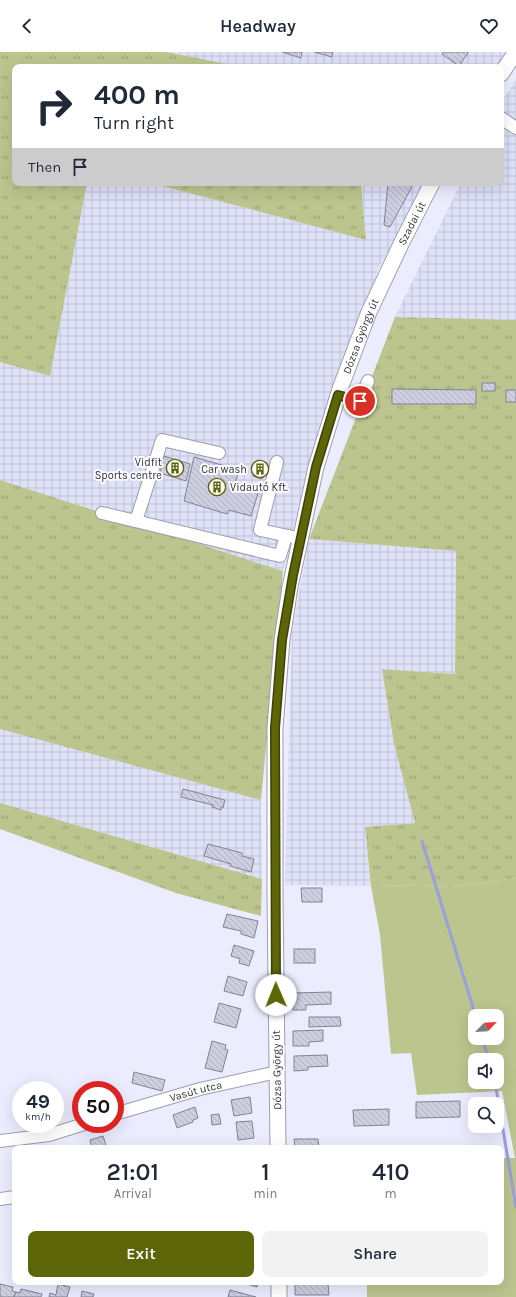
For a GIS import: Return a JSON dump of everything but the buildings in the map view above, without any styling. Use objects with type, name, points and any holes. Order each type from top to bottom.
[{"type":"main road","points":[[504,70],[516,52]]},
{"type":"main road","name":"Szadai út","points":[[391,264],[430,186]]},
{"type":"main road","name":"Dózsa György út","points":[[278,1145],[275,728],[282,640],[290,587],[293,538],[338,395],[369,312],[391,264]]},
{"type":"main road","points":[[279,1285],[279,1297]]},
{"type":"street","points":[[504,120],[516,128]]},
{"type":"street","points":[[338,395],[360,401],[368,381]]},
{"type":"street","points":[[136,521],[162,440],[219,454]]},
{"type":"street","points":[[102,513],[280,556],[293,538],[260,530],[277,462]]},
{"type":"street","name":"Vasút utca","points":[[124,1111],[200,1089],[277,1072]]},
{"type":"street","points":[[0,1141],[49,1135],[72,1128]]},
{"type":"street","points":[[0,1199],[12,1197]]},
{"type":"shaded area","points":[[166,52],[511,52],[503,64],[228,64]]},
{"type":"shaded area","points":[[516,80],[516,320],[395,317],[460,186],[504,186],[504,98]]},
{"type":"shaded area","points":[[86,186],[162,186],[366,240],[361,186],[428,186],[380,265],[329,403],[301,497],[283,571],[0,480],[0,362],[50,376]]},
{"type":"shaded area","points":[[309,539],[456,551],[455,674],[382,669],[394,744],[415,823],[365,827],[371,886],[285,885],[292,632]]},
{"type":"shaded area","points":[[0,729],[261,800],[262,879],[0,803]]},
{"type":"green space","points":[[0,52],[166,52],[228,64],[12,64],[12,186],[86,186],[50,376],[0,362]]},
{"type":"green space","points":[[162,186],[361,186],[366,240]]},
{"type":"green space","points":[[395,317],[516,320],[516,878],[452,887],[422,885],[371,886],[365,827],[415,823],[394,744],[382,669],[455,674],[456,551],[309,539]]},
{"type":"green space","points":[[0,480],[283,571],[261,800],[0,729]]},
{"type":"green space","points":[[0,803],[262,879],[261,916],[176,893],[0,829]]},
{"type":"green space","points":[[516,878],[516,1297],[367,1297],[367,1285],[504,1285],[504,1158],[515,1158],[502,1091],[417,1095],[411,1053],[391,1054],[380,935],[371,886],[422,885],[452,887]]},
{"type":"waterway","points":[[422,841],[473,1009]]},
{"type":"waterway","points":[[484,1045],[487,1053]]},
{"type":"waterway","points":[[496,1089],[516,1207]]},
{"type":"place","name":"Vidfit Sports centre","points":[[175,468]]},
{"type":"place","name":"Car wash","points":[[260,469]]},
{"type":"place","name":"Vidautó Kft.","points":[[217,487]]},
{"type":"route","points":[[276,995],[275,728],[282,640],[290,587],[302,528],[316,467],[338,395],[360,401]]}]
